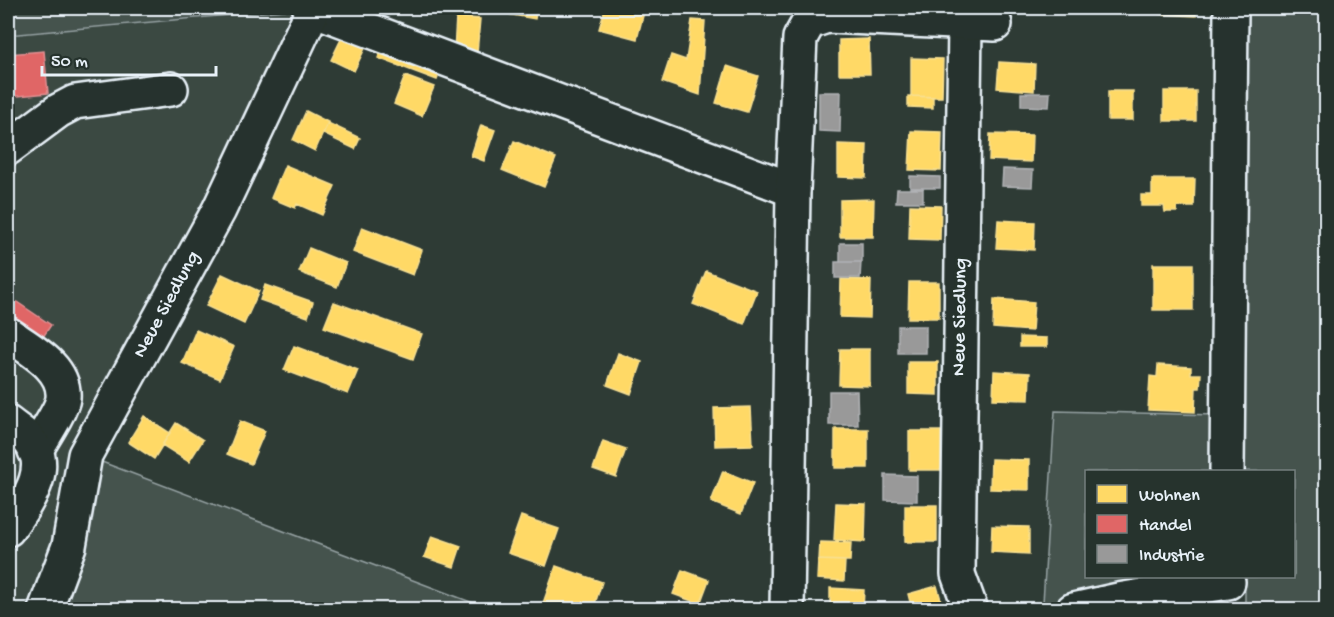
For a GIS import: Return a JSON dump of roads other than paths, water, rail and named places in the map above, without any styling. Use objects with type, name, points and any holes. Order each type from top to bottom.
[{"type":"street","name":"Neue Siedlung","points":[[45,609],[69,546],[85,455],[219,210],[314,8],[793,190]]},
{"type":"street","points":[[1227,470],[1232,8]]},
{"type":"street","name":"Neue Siedlung","points":[[787,609],[793,190],[800,38],[809,22],[827,16],[928,14],[980,23],[958,574],[972,609]]},
{"type":"street","points":[[8,148],[58,111],[75,102],[171,89]]},
{"type":"street","points":[[8,334],[55,370],[62,384],[63,399],[35,452]]},
{"type":"street","points":[[8,423],[28,438],[39,465],[32,495],[8,529]]},
{"type":"street","points":[[1073,609],[1118,600],[1229,589]]}]
